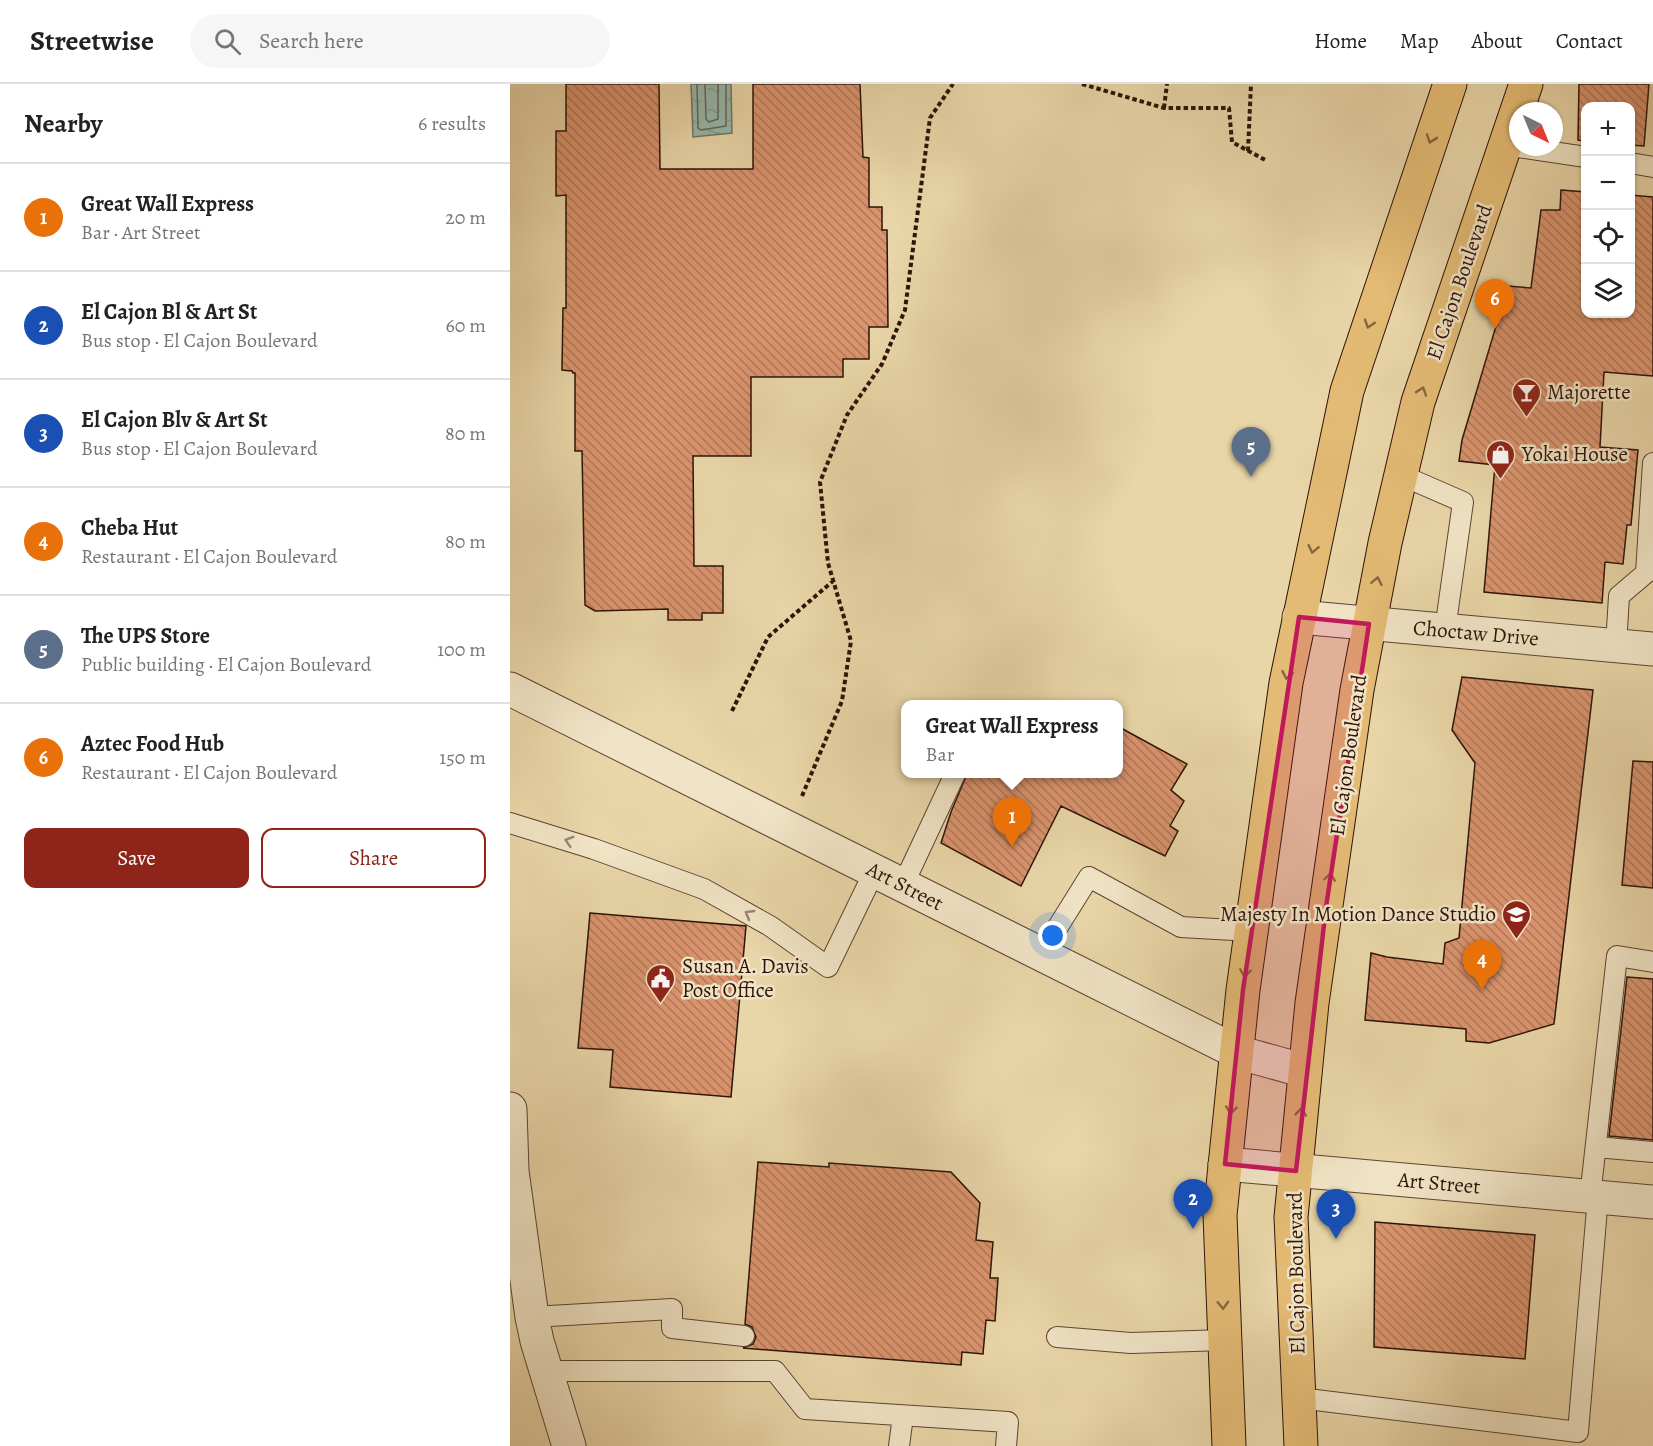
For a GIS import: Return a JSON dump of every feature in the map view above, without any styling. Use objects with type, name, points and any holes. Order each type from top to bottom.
[{"type":"main road","points":[[1229,1446],[1220,1215],[1251,931],[1286,683],[1347,391],[1450,84]]},
{"type":"main road","name":"El Cajon Boulevard","points":[[1301,1446],[1291,1217],[1312,1003],[1357,690],[1369,624],[1418,402],[1526,84]]},
{"type":"street","name":"Choctaw Drive","points":[[1299,617],[1653,649]]},
{"type":"street","name":"Art Street","points":[[510,689],[1237,1052],[1305,1071]]},
{"type":"street","points":[[510,1109],[515,1243],[546,1371],[569,1446]]},
{"type":"street","name":"Art Street","points":[[1225,1164],[1653,1202]]},
{"type":"lane","points":[[1505,146],[1581,156]]},
{"type":"lane","points":[[1635,164],[1653,166]]},
{"type":"lane","points":[[1616,646],[1619,596],[1646,573],[1653,463]]},
{"type":"lane","points":[[1401,475],[1463,502],[1445,630]]},
{"type":"lane","points":[[903,885],[953,778]]},
{"type":"lane","points":[[510,823],[594,849],[704,889],[770,926],[828,967],[875,870]]},
{"type":"lane","points":[[1041,954],[1089,876],[1181,927],[1251,931]]},
{"type":"lane","points":[[1299,1398],[1578,1432],[1596,1147],[1617,956],[1653,962]]},
{"type":"lane","points":[[1596,1147],[1653,1152]]},
{"type":"lane","points":[[532,1317],[672,1309],[672,1328],[744,1336]]},
{"type":"lane","points":[[1058,1337],[1131,1342],[1225,1340]]},
{"type":"lane","points":[[546,1371],[775,1371],[805,1409],[1008,1422],[1006,1446]]},
{"type":"lane","points":[[898,1446],[903,1416]]},
{"type":"path","points":[[802,796],[842,701],[851,641],[828,562],[820,482],[847,415],[882,364],[905,310],[930,118],[953,84]]},
{"type":"path","points":[[1082,84],[1164,108],[1229,108],[1232,142],[1267,161]]},
{"type":"path","points":[[1164,108],[1167,84]]},
{"type":"path","points":[[1248,151],[1251,84]]},
{"type":"path","points":[[732,711],[768,637],[833,581]]},
{"type":"highlighted area","points":[[1299,617],[1369,624],[1326,907],[1296,1171],[1225,1164],[1243,990]]},
{"type":"water","points":[[691,84],[731,84],[732,133],[693,137]]},
{"type":"building","points":[[566,84],[659,84],[660,169],[753,169],[753,84],[860,84],[863,157],[869,158],[869,207],[882,207],[882,230],[887,230],[888,327],[869,327],[869,359],[843,359],[843,377],[751,377],[751,456],[693,456],[694,566],[723,566],[723,613],[702,613],[702,620],[668,620],[668,609],[595,611],[585,605],[582,451],[575,451],[575,373],[562,370],[563,308],[566,308],[566,195],[556,196],[556,131],[566,131]]},
{"type":"building","points":[[1579,84],[1649,84],[1644,146],[1635,145],[1635,102],[1581,102],[1581,140],[1578,140]]},
{"type":"building","points":[[1561,190],[1581,192],[1581,318],[1635,318],[1635,195],[1653,197],[1653,376],[1604,372],[1600,447],[1638,450],[1631,525],[1627,525],[1623,564],[1605,562],[1602,603],[1484,592],[1495,465],[1459,461],[1462,440],[1508,286],[1531,288],[1541,210],[1560,210]]},
{"type":"building","points":[[1462,677],[1593,690],[1554,1024],[1489,1043],[1466,1041],[1466,1029],[1365,1020],[1371,953],[1443,964],[1445,943],[1459,938],[1475,763],[1452,730]]},
{"type":"building","points":[[1123,729],[1187,764],[1171,790],[1184,801],[1170,826],[1178,831],[1165,856],[1061,806],[1021,886],[941,843],[965,778],[1123,778]]},
{"type":"building","points":[[1633,761],[1653,762],[1653,888],[1622,885]]},
{"type":"building","name":"Susan A. Davis Post Office","points":[[590,913],[746,926],[731,1097],[610,1087],[613,1050],[578,1048]]},
{"type":"building","points":[[1627,977],[1653,979],[1653,1140],[1609,1136]]},
{"type":"building","points":[[758,1162],[829,1167],[829,1163],[951,1172],[980,1203],[976,1240],[993,1242],[990,1278],[998,1278],[995,1321],[986,1320],[983,1354],[962,1352],[961,1365],[743,1348],[753,1344],[756,1337],[752,1327],[745,1324]]},
{"type":"building","points":[[1375,1222],[1535,1235],[1525,1359],[1374,1347]]},
{"type":"place","name":"Aztec Food Hub","points":[[1495,329]]},
{"type":"place","name":"Majorette","points":[[1526,418]]},
{"type":"place","name":"The UPS Store","points":[[1251,477]]},
{"type":"place","name":"Yokai House","points":[[1501,480]]},
{"type":"place","name":"Great Wall Express","points":[[1012,847]]},
{"type":"place","name":"Majesty In Motion Dance Studio","points":[[1517,940]]},
{"type":"place","name":"Cheba Hut","points":[[1482,990]]},
{"type":"place","name":"Susan A. Davis Post Office","points":[[661,1004]]},
{"type":"place","name":"El Cajon Bl & Art St","points":[[1193,1229]]},
{"type":"place","name":"El Cajon Blv & Art St","points":[[1336,1239]]}]
